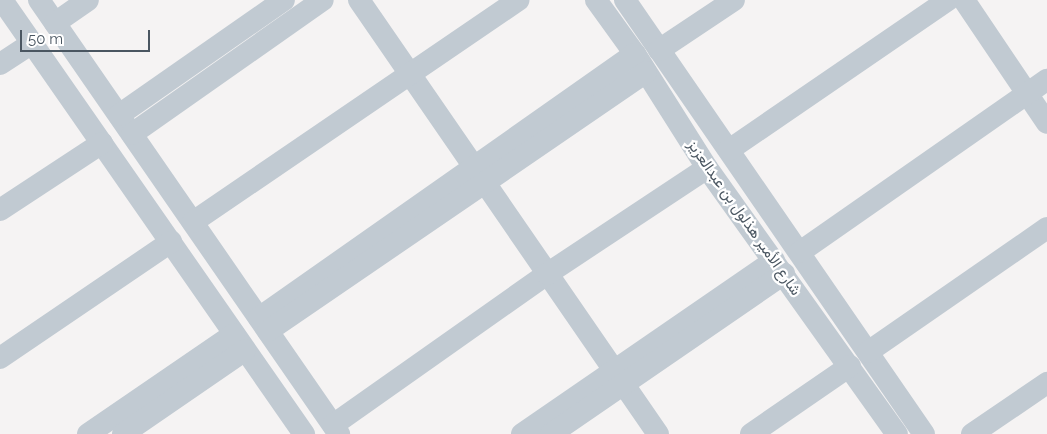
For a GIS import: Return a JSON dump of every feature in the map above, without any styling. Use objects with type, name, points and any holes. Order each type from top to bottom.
[{"type":"street","points":[[2,0],[304,434]]},
{"type":"street","points":[[39,0],[336,430],[548,274],[707,168]]},
{"type":"street","points":[[55,23],[88,0]]},
{"type":"street","points":[[119,115],[284,0]]},
{"type":"street","points":[[132,134],[322,0]]},
{"type":"street","points":[[359,0],[658,434]]},
{"type":"street","points":[[193,222],[519,0]]},
{"type":"street","name":"شارع الأمير هذلول بن عبدالعزيز","points":[[596,0],[641,63],[707,168],[897,434]]},
{"type":"street","name":"شارع الأمير هذلول بن عبدالعزيز","points":[[625,0],[924,434]]},
{"type":"street","points":[[659,50],[734,0]]},
{"type":"street","points":[[729,150],[948,0]]},
{"type":"street","points":[[964,0],[1041,92],[1047,123]]},
{"type":"street","points":[[0,64],[32,43]]},
{"type":"street","points":[[264,324],[641,63]]},
{"type":"street","points":[[800,252],[1041,92]]},
{"type":"street","points":[[0,210],[102,143]]},
{"type":"street","points":[[868,352],[1047,228]]},
{"type":"street","points":[[0,358],[170,242]]},
{"type":"street","points":[[522,434],[619,377],[779,267]]},
{"type":"street","points":[[88,434],[240,342]]},
{"type":"street","points":[[123,434],[240,342]]},
{"type":"street","points":[[751,434],[850,366]]},
{"type":"street","points":[[551,434],[619,377]]},
{"type":"street","points":[[972,434],[1047,383]]}]
